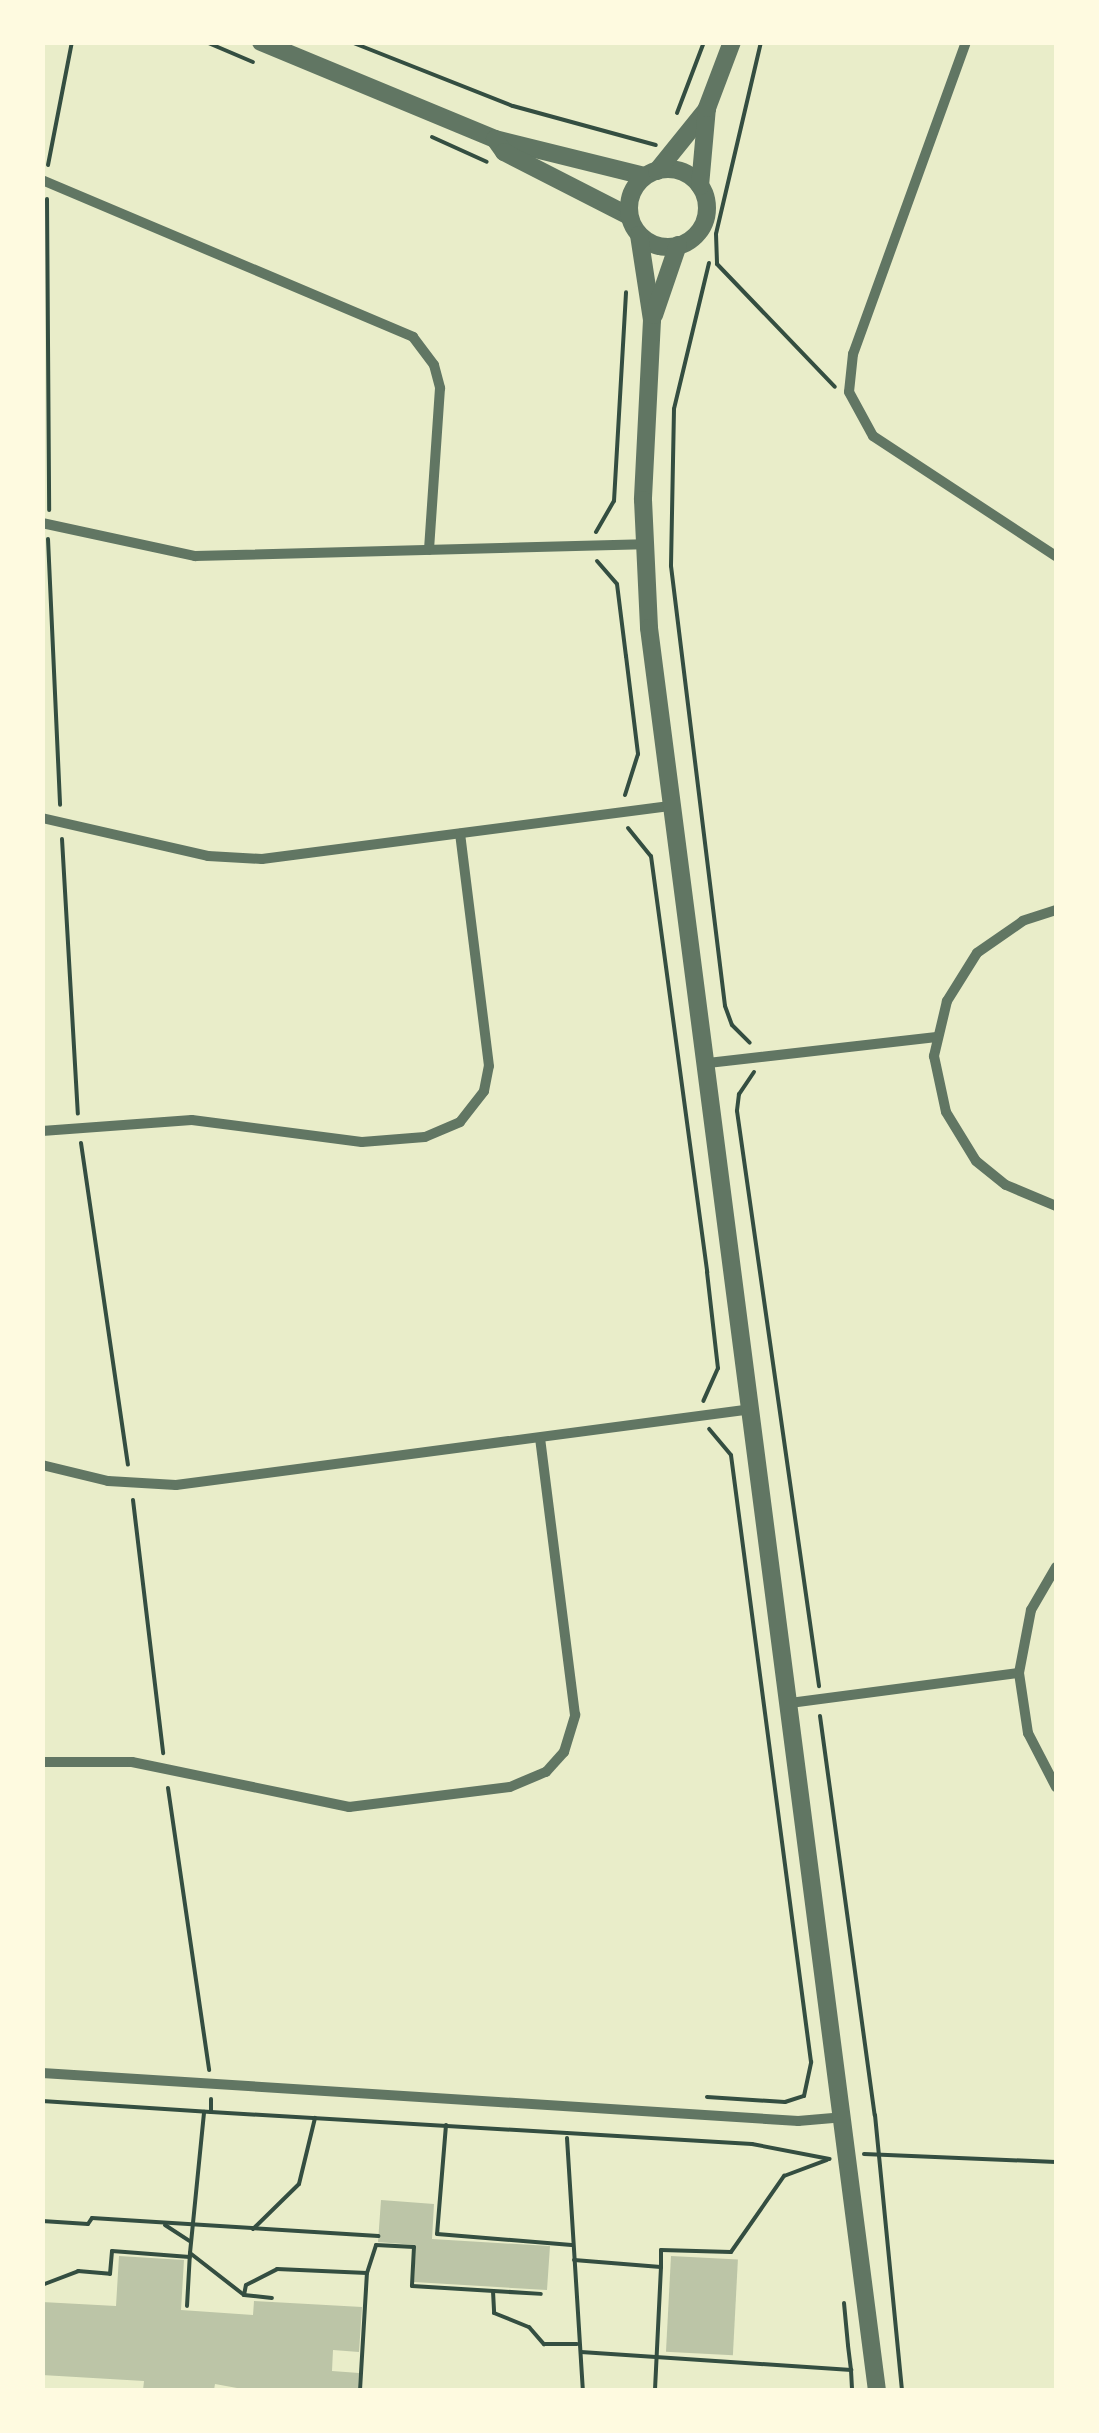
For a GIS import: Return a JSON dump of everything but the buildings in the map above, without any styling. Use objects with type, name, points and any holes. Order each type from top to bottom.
[{"type":"street","points":[[261,42],[495,138],[651,174],[681,172],[700,186]]},
{"type":"street","points":[[652,320],[678,246],[702,226],[706,206],[700,186],[707,108],[732,42]]},
{"type":"street","points":[[966,42],[853,354],[852,404],[883,444],[1056,556]]},
{"type":"street","points":[[707,108],[632,194],[630,216],[639,235],[652,320],[643,544],[672,806],[846,2117],[877,2390]]},
{"type":"street","points":[[495,138],[504,152],[630,216]]},
{"type":"street","points":[[44,180],[413,337],[429,354],[440,388],[430,550]]},
{"type":"street","points":[[639,235],[657,246],[678,246]]},
{"type":"street","points":[[46,524],[195,556],[643,544]]},
{"type":"street","points":[[42,818],[235,859],[672,806]]},
{"type":"street","points":[[42,1131],[192,1120],[362,1142],[425,1137],[460,1122],[484,1091],[489,1066],[460,834]]},
{"type":"street","points":[[1056,910],[1023,920],[977,954],[955,984],[937,1037],[940,1094],[964,1146],[1006,1185],[1056,1206]]},
{"type":"street","points":[[708,1063],[937,1037]]},
{"type":"street","points":[[42,1466],[131,1484],[198,1483],[752,1409]]},
{"type":"street","points":[[42,1762],[109,1760],[349,1807],[510,1787],[546,1772],[570,1740],[576,1715],[540,1438]]},
{"type":"street","points":[[1056,1566],[1032,1610],[1019,1673],[1028,1733],[1056,1788]]},
{"type":"street","points":[[790,1703],[1019,1673]]},
{"type":"street","points":[[42,2073],[798,2121],[846,2117]]},
{"type":"path","points":[[72,42],[44,180],[46,524],[79,1128],[131,1484],[211,2112]]},
{"type":"path","points":[[206,42],[257,64]]},
{"type":"path","points":[[351,42],[513,106],[658,145],[664,138]]},
{"type":"path","points":[[671,125],[704,42]]},
{"type":"path","points":[[762,42],[716,234],[720,272],[852,404]]},
{"type":"path","points":[[425,133],[500,168]]},
{"type":"path","points":[[709,263],[674,409],[671,566],[725,1006],[732,1025],[750,1040],[754,1072],[737,1111],[878,2155],[902,2390]]},
{"type":"path","points":[[626,283],[614,501],[598,525],[596,560],[617,584],[638,754],[624,812],[626,826],[652,856],[718,1368],[703,1400],[710,1431],[731,1455],[811,2062],[810,2088],[785,2102],[687,2096]]},
{"type":"path","points":[[190,2066],[227,2068]]},
{"type":"path","points":[[42,2102],[752,2144],[827,2160]]},
{"type":"path","points":[[188,2306],[190,2225],[204,2112]]},
{"type":"path","points":[[252,2229],[299,2184],[315,2118]]},
{"type":"path","points":[[446,2125],[437,2234],[573,2246]]},
{"type":"path","points":[[566,2136],[576,2344],[581,2352],[583,2390]]},
{"type":"path","points":[[654,2390],[661,2250],[731,2252],[784,2176],[850,2154],[1056,2162]]},
{"type":"path","points":[[42,2221],[162,2223],[378,2236],[367,2273],[360,2390]]},
{"type":"path","points":[[162,2223],[190,2241]]},
{"type":"path","points":[[376,2245],[414,2248],[412,2286],[540,2294]]},
{"type":"path","points":[[42,2285],[78,2271],[110,2274],[112,2251],[190,2255],[244,2295],[272,2298]]},
{"type":"path","points":[[574,2260],[661,2267]]},
{"type":"path","points":[[244,2295],[246,2285],[277,2269],[367,2273]]},
{"type":"path","points":[[493,2291],[494,2313],[529,2327],[544,2344],[576,2344]]},
{"type":"path","points":[[852,2390],[848,2345],[899,2340]]},
{"type":"path","points":[[581,2352],[851,2370]]}]
